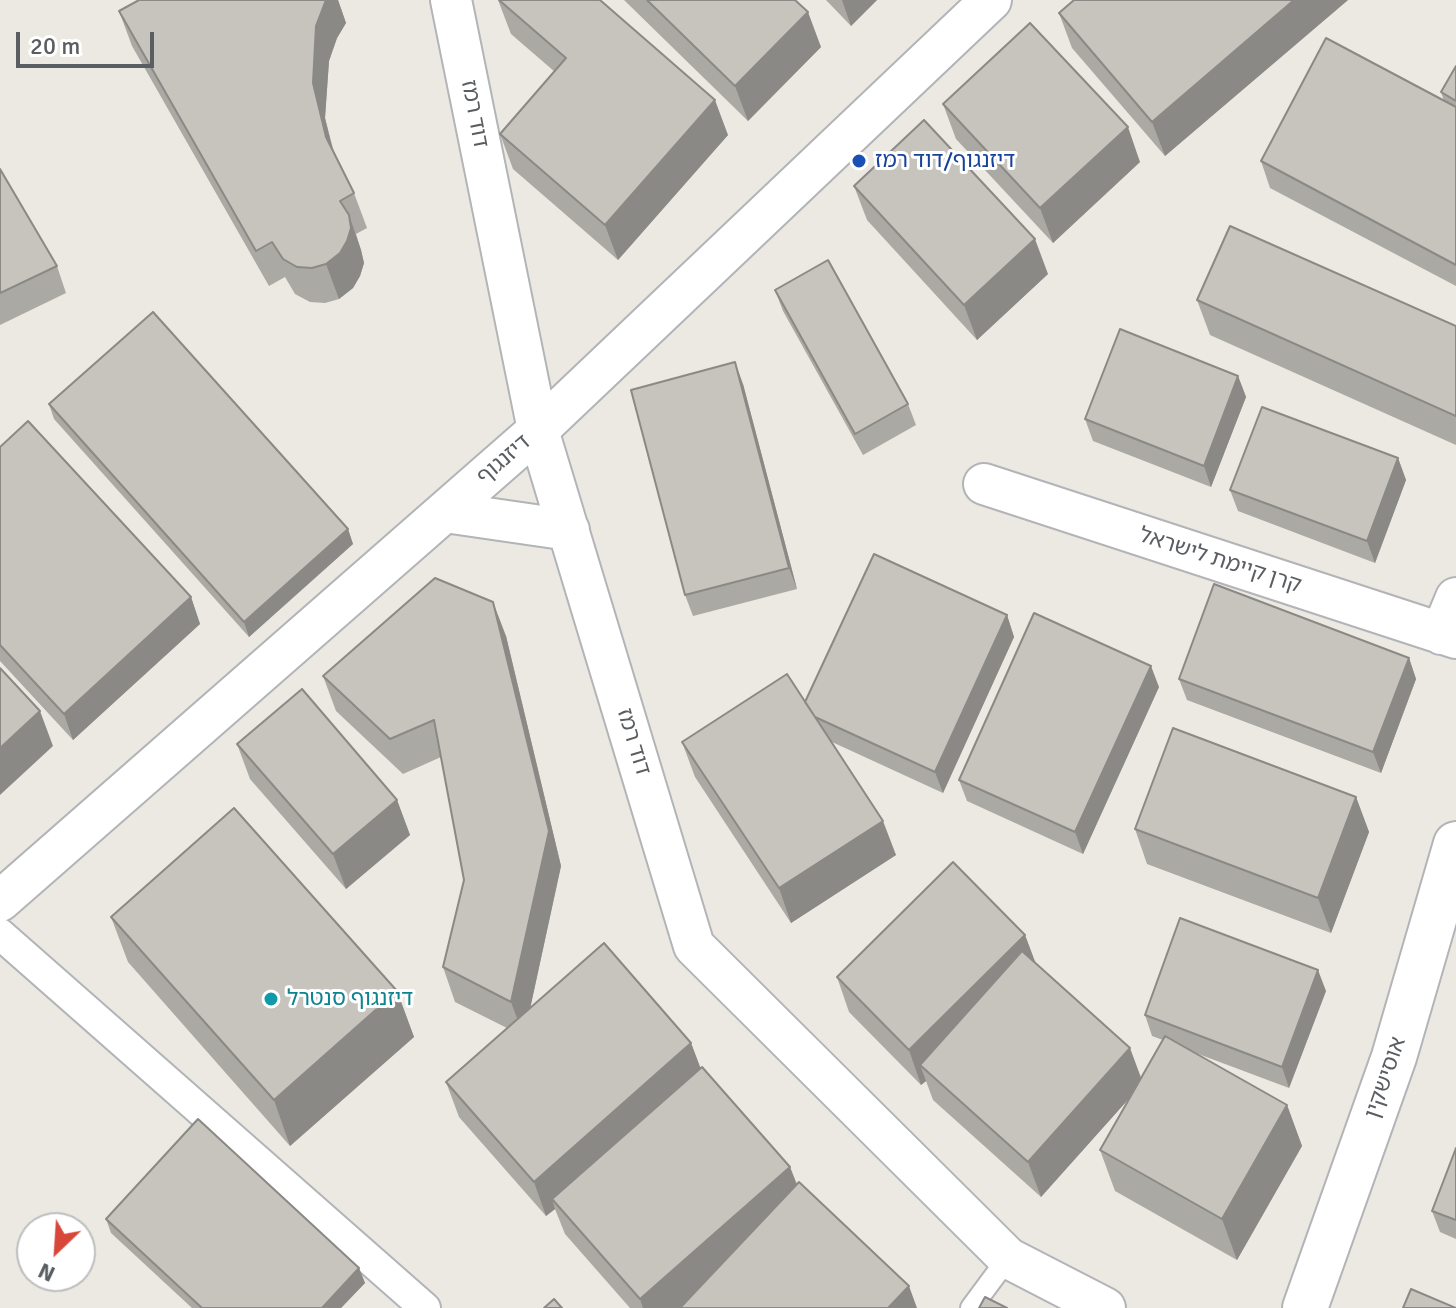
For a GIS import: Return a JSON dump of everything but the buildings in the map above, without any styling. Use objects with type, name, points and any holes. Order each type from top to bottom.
[{"type":"street","name":"דוד רמז","points":[[451,0],[538,430],[694,946],[1008,1258],[1105,1308]]},
{"type":"street","name":"דיזנגוף","points":[[0,901],[538,430],[991,0]]},
{"type":"street","name":"קרן קיימת לישראל","points":[[984,484],[1451,623]]},
{"type":"street","points":[[445,512],[569,530]]},
{"type":"street","name":"אוסישקין","points":[[1305,1308],[1394,1057],[1456,844]]},
{"type":"street","points":[[0,934],[425,1308]]},
{"type":"lane","points":[[971,1308],[1008,1258]]},
{"type":"place","name":"דיזנגוף/דוד רמז","points":[[859,161]]},
{"type":"place","name":"דיזנגוף סנטרל","points":[[271,999]]}]
